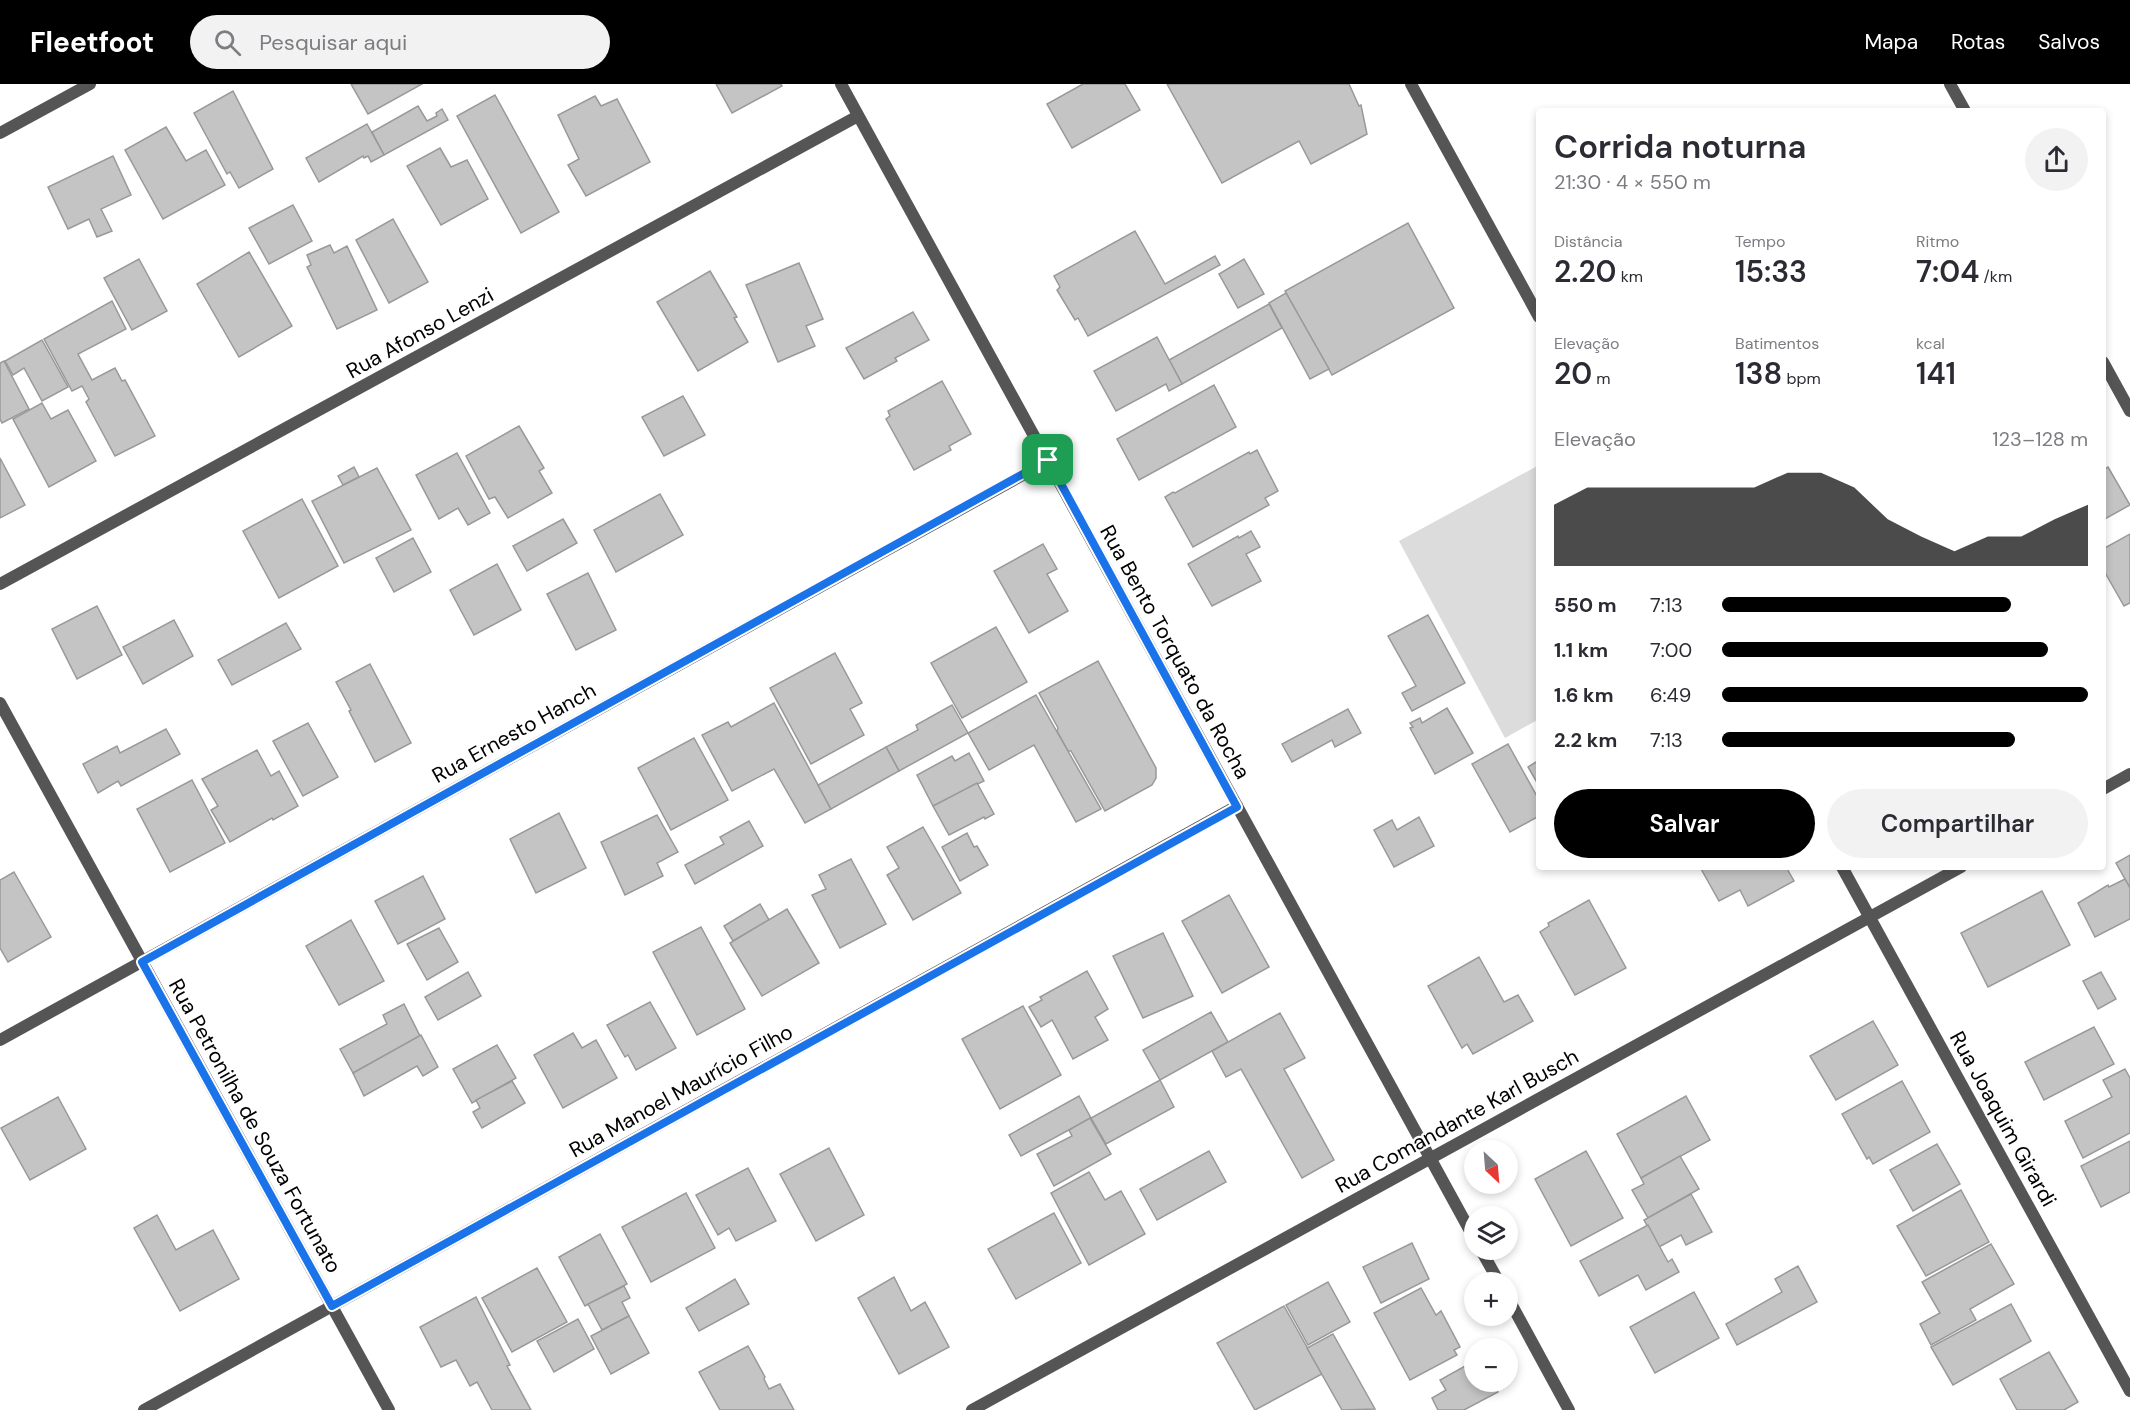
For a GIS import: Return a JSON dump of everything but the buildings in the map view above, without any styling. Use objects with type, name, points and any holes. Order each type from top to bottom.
[{"type":"street","points":[[0,133],[90,84]]},
{"type":"street","name":"Rua Bento Torquato da Rocha","points":[[841,84],[1464,1219]]},
{"type":"street","points":[[1411,84],[1536,312]]},
{"type":"street","points":[[1950,84],[1963,108]]},
{"type":"street","name":"Rua Afonso Lenzi","points":[[0,584],[858,116]]},
{"type":"street","points":[[2106,367],[2130,411]]},
{"type":"street","name":"Rua Ernesto Hanch","points":[[0,1040],[1048,460]]},
{"type":"street","name":"Rua Petronilha de Souza Fortunato","points":[[0,704],[389,1410]]},
{"type":"street","points":[[2106,787],[2130,774]]},
{"type":"street","name":"Rua Manoel Maurício Filho","points":[[144,1410],[1237,807]]},
{"type":"street","name":"Rua Joaquim Girardi","points":[[1844,870],[2130,1391]]},
{"type":"street","name":"Rua Comandante Karl Busch","points":[[972,1410],[1955,870]]},
{"type":"street","points":[[1518,1316],[1569,1410]]},
{"type":"shaded area","points":[[1536,467],[1536,721],[1505,738],[1399,541]]},
{"type":"route","points":[[1048,460],[1237,807],[332,1306],[142,962],[1048,460]]}]
